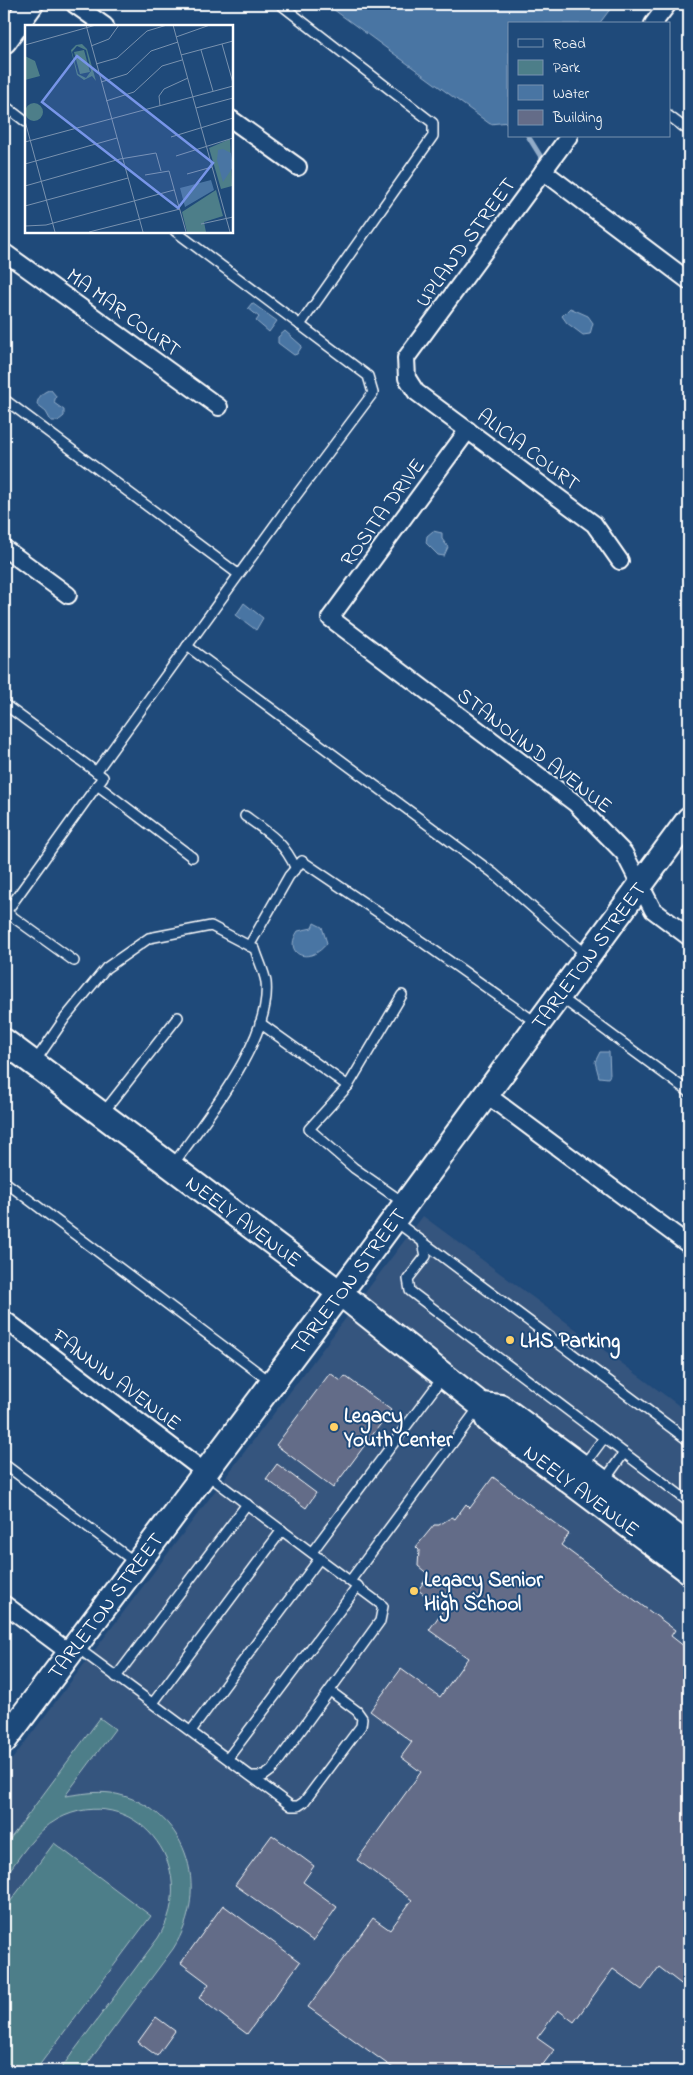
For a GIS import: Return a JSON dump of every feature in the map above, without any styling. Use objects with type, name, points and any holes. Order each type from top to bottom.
[{"type":"street","points":[[4,41],[31,4]]},
{"type":"street","points":[[74,4],[104,25]]},
{"type":"street","points":[[654,22],[668,4]]},
{"type":"street","points":[[232,120],[298,167]]},
{"type":"street","name":"UPLAND STREET","points":[[407,378],[406,358],[568,138]]},
{"type":"street","points":[[543,171],[689,281]]},
{"type":"street","name":"MA MAR COURT","points":[[4,252],[218,407]]},
{"type":"street","name":"ALICIA COURT","points":[[407,378],[416,392],[594,524],[620,561]]},
{"type":"street","name":"ROSITA DRIVE","points":[[330,618],[468,430]]},
{"type":"street","points":[[4,548],[68,595]]},
{"type":"street","name":"STANOLIND AVENUE","points":[[330,618],[575,803],[624,853],[639,887],[653,910],[689,937]]},
{"type":"street","name":"TARLETON STREET","points":[[4,1741],[340,1293],[689,820]]},
{"type":"street","name":"NEELY AVENUE","points":[[4,1041],[340,1293],[481,1405],[488,1420],[689,1571]]},
{"type":"street","points":[[487,1095],[689,1245]]},
{"type":"street","name":"FANNIN AVENUE","points":[[4,1319],[205,1472]]},
{"type":"street","name":"NEELY AVENUE","points":[[481,1405],[501,1407],[604,1481],[689,1546]]},
{"type":"street","points":[[4,1604],[72,1650]]},
{"type":"lane","points":[[280,4],[433,123],[433,136],[300,325]]},
{"type":"lane","points":[[4,105],[25,121]]},
{"type":"lane","points":[[670,117],[689,131]]},
{"type":"lane","points":[[96,772],[238,574],[373,393],[368,376],[176,232]]},
{"type":"lane","points":[[4,399],[238,574]]},
{"type":"lane","points":[[187,646],[486,867],[589,956]]},
{"type":"lane","points":[[4,704],[103,777],[5,913],[74,961]]},
{"type":"lane","points":[[97,785],[192,857]]},
{"type":"lane","points":[[245,816],[279,841],[288,852],[296,869]]},
{"type":"lane","points":[[249,946],[302,861],[426,944],[539,1024]]},
{"type":"lane","points":[[34,1064],[65,1018],[106,968],[149,938],[211,926],[255,949],[266,982],[260,1023],[249,1054],[171,1168]]},
{"type":"lane","points":[[402,994],[348,1086],[309,1129],[354,1168],[400,1212],[423,1243],[689,1441]]},
{"type":"lane","points":[[559,996],[689,1092]]},
{"type":"lane","points":[[102,1115],[178,1017]]},
{"type":"lane","points":[[260,1023],[348,1086]]},
{"type":"lane","points":[[4,1181],[272,1383]]},
{"type":"lane","points":[[423,1243],[426,1256],[408,1279],[410,1291],[689,1502]]},
{"type":"lane","points":[[191,1731],[444,1377]]},
{"type":"lane","points":[[228,1758],[481,1405]]},
{"type":"lane","points":[[583,1466],[604,1438]]},
{"type":"lane","points":[[604,1481],[624,1453]]},
{"type":"lane","points":[[4,1464],[137,1563]]},
{"type":"lane","points":[[205,1472],[383,1606],[380,1621],[272,1770],[264,1776],[254,1776]]},
{"type":"lane","points":[[116,1677],[247,1504]]},
{"type":"lane","points":[[153,1703],[282,1530]]},
{"type":"lane","points":[[72,1650],[153,1703],[254,1776],[291,1806],[298,1806],[304,1802],[361,1726],[362,1718],[357,1711],[330,1691]]},
{"type":"shaded area","name":"Legacy Senior High School","points":[[423,1216],[689,1413],[689,2071],[4,2071],[4,1770]]},
{"type":"green space","points":[[100,1718],[115,1729],[65,1796],[111,1793],[137,1801],[158,1814],[174,1832],[185,1853],[191,1876],[190,1901],[185,1925],[173,1949],[82,2071],[59,2071],[158,1938],[170,1910],[172,1883],[166,1858],[153,1836],[134,1820],[111,1811],[85,1810],[49,1824],[35,1838],[4,1878],[4,1847]]},
{"type":"green space","points":[[54,1843],[151,1916],[35,2071],[4,2071],[4,1910]]},
{"type":"water","points":[[326,4],[614,4],[600,22],[508,22],[508,122],[490,124]]},
{"type":"water","points":[[252,303],[277,321],[269,332],[256,321],[259,317],[248,308]]},
{"type":"water","points":[[570,308],[588,316],[593,323],[590,334],[583,335],[567,323],[562,316]]},
{"type":"water","points":[[285,331],[302,346],[297,354],[294,355],[278,343],[278,337]]},
{"type":"water","points":[[51,390],[56,396],[54,403],[64,410],[64,416],[58,421],[51,421],[46,412],[37,405],[41,395]]},
{"type":"water","points":[[433,531],[442,533],[442,539],[448,547],[444,556],[438,555],[426,543],[427,536]]},
{"type":"water","points":[[244,603],[263,618],[256,630],[236,615]]},
{"type":"water","points":[[314,923],[322,927],[327,943],[313,954],[300,955],[293,946],[294,939],[298,931],[312,928]]},
{"type":"water","points":[[600,1052],[609,1052],[610,1075],[608,1078],[599,1077],[595,1062]]},
{"type":"building","name":"Legacy Youth Center","points":[[330,1373],[341,1381],[345,1376],[391,1410],[333,1488],[276,1445]]},
{"type":"building","points":[[277,1464],[316,1493],[306,1508],[266,1479]]},
{"type":"building","points":[[493,1477],[569,1534],[561,1545],[675,1630],[671,1636],[689,1650],[689,1990],[659,1967],[642,1990],[613,1969],[574,2022],[558,2010],[537,2038],[554,2050],[538,2071],[397,2071],[308,2007],[373,1918],[390,1930],[412,1900],[357,1860],[421,1772],[401,1757],[412,1742],[370,1711],[401,1669],[440,1697],[468,1658],[429,1630],[444,1609],[418,1590],[429,1575],[418,1566],[419,1550],[416,1547],[434,1525],[439,1525],[452,1517],[455,1519],[466,1504],[470,1508]]},
{"type":"building","points":[[272,1835],[314,1866],[303,1882],[337,1907],[313,1941],[235,1885]]},
{"type":"building","points":[[223,1905],[300,1962],[247,2034],[199,1998],[209,1984],[181,1963]]},
{"type":"building","points":[[156,2017],[175,2031],[157,2056],[138,2042]]},
{"type":"waterway","points":[[529,138],[541,157]]},
{"type":"place","name":"LHS Parking","points":[[510,1340]]},
{"type":"place","name":"Legacy Youth Center","points":[[334,1427]]},
{"type":"place","name":"Legacy Senior High School","points":[[414,1591]]}]
